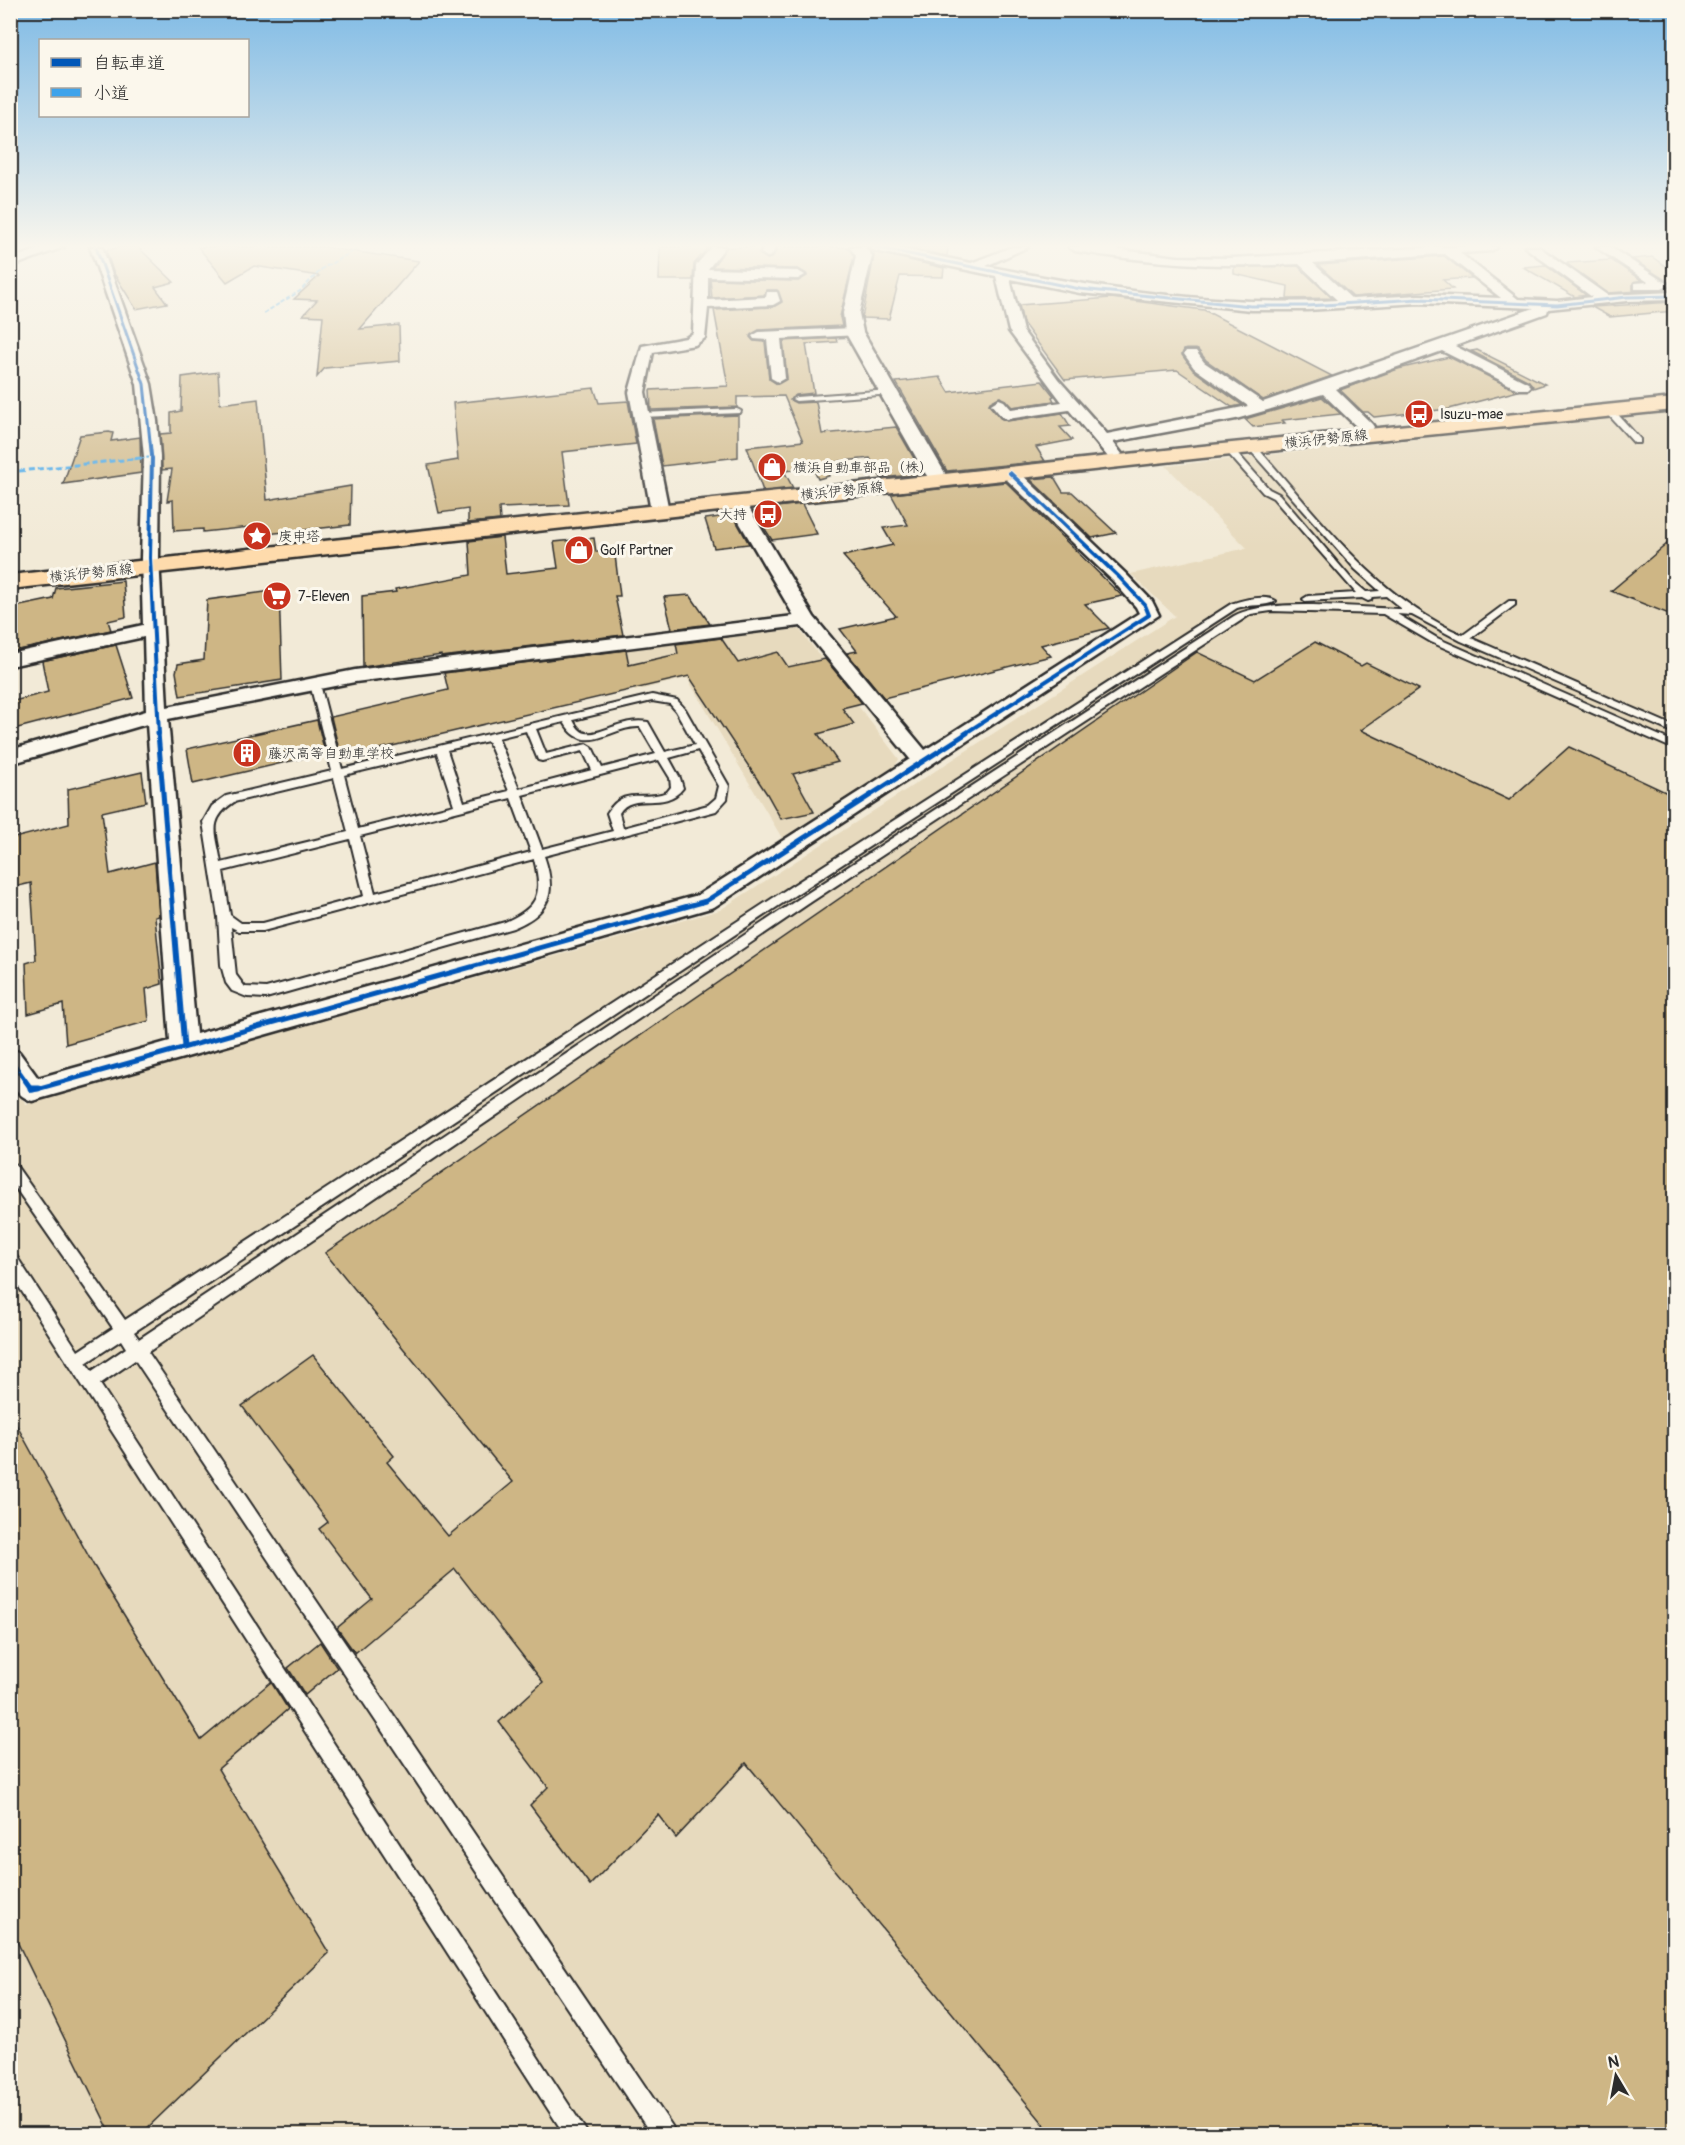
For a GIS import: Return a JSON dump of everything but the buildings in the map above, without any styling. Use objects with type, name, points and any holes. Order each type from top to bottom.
[{"type":"main road","name":"横浜伊勢原線","points":[[10,573],[151,562],[659,507],[935,473],[1109,446],[1366,427],[1674,396]]},
{"type":"main road","name":"横浜伊勢原線","points":[[659,507],[737,503],[1229,449],[1674,404]]},
{"type":"main road","name":"横浜伊勢原線","points":[[10,582],[151,562]]},
{"type":"street","points":[[131,347],[144,384],[152,457],[151,562],[157,715],[184,1047]]},
{"type":"street","points":[[659,347],[647,349],[637,392],[659,507]]},
{"type":"street","points":[[769,347],[778,378]]},
{"type":"street","points":[[863,347],[935,473]]},
{"type":"street","points":[[1028,347],[1073,405],[1109,446],[1261,408],[1326,388],[1436,347]]},
{"type":"street","points":[[1446,347],[1523,386]]},
{"type":"street","points":[[1191,354],[1199,365],[1261,408]]},
{"type":"street","points":[[1326,388],[1366,427]]},
{"type":"street","points":[[1007,413],[1073,405]]},
{"type":"street","points":[[10,1059],[32,1090],[706,901],[1149,615],[1145,605],[1105,563],[1010,473]]},
{"type":"street","points":[[737,503],[806,620],[922,760]]},
{"type":"street","points":[[10,757],[157,715],[355,676],[806,620]]},
{"type":"street","points":[[10,660],[154,629]]},
{"type":"lane","points":[[796,399],[890,392]]},
{"type":"lane","points":[[1610,410],[1637,441]]},
{"type":"lane","points":[[641,415],[737,411]]},
{"type":"lane","points":[[1252,447],[1358,567],[1386,593],[1413,612],[1464,639],[1674,730]]},
{"type":"lane","points":[[1229,449],[1266,491],[1276,496],[1351,584],[1384,611],[1434,640],[1674,746]]},
{"type":"lane","points":[[76,1360],[1234,606],[1256,601],[1386,593]]},
{"type":"lane","points":[[1464,639],[1512,603]]},
{"type":"lane","points":[[90,1382],[807,899],[1237,618],[1248,612],[1271,608],[1413,612]]},
{"type":"lane","points":[[315,684],[371,899]]},
{"type":"lane","points":[[224,917],[239,927],[256,928],[371,899],[537,855],[619,833],[704,811],[717,804],[724,793],[724,786],[680,709],[673,702],[642,699],[440,747],[338,772],[240,795],[223,803],[210,816],[209,822],[224,917],[225,951],[232,981],[236,988],[244,992],[266,993],[518,921],[539,905],[545,894],[544,880],[537,855],[532,837],[491,735]]},
{"type":"lane","points":[[566,717],[576,734],[590,737],[603,735],[624,723],[644,723],[677,783],[675,792],[663,799],[630,799],[618,804],[613,813],[619,833]]},
{"type":"lane","points":[[529,726],[542,758],[587,747],[598,772]]},
{"type":"lane","points":[[215,868],[702,746]]},
{"type":"lane","points":[[440,747],[460,807]]},
{"type":"lane","points":[[10,1168],[168,1394],[664,2134]]},
{"type":"lane","points":[[10,1259],[577,2134]]},
{"type":"shaded area","points":[[1674,411],[1674,2134],[11,2134],[10,1083],[26,1104],[720,910],[1175,616],[1131,574],[1247,548],[1166,466]]},
{"type":"shaded area","points":[[799,629],[899,759],[895,766],[782,838],[687,678],[635,691],[613,651]]},
{"type":"marked path","points":[[10,472],[152,457]]},
{"type":"cycle path","points":[[131,347],[144,384],[152,457],[150,558],[157,715],[184,1047]]},
{"type":"cycle path","points":[[10,1059],[32,1090],[706,901],[1149,615],[1145,605],[1119,577],[1010,473]]},
{"type":"place","name":"Isuzu-mae","points":[[1419,414]]},
{"type":"place","name":"横浜自動車部品（株）","points":[[772,467]]},
{"type":"place","name":"大持","points":[[768,514]]},
{"type":"place","name":"庚申塔","points":[[257,536]]},
{"type":"place","name":"Golf Partner","points":[[579,550]]},
{"type":"place","name":"7-Eleven","points":[[277,596]]},
{"type":"place","name":"藤沢高等自動車学校","points":[[247,753]]}]
